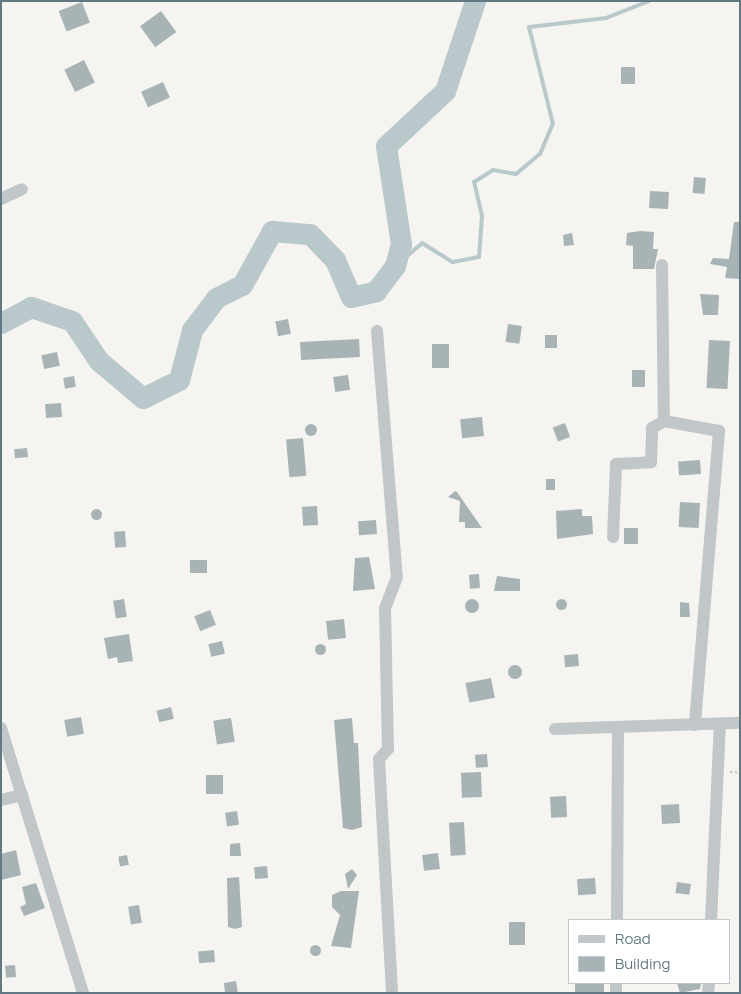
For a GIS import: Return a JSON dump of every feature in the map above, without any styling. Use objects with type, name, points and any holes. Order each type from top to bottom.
[{"type":"street","points":[[1,199],[22,189]]},
{"type":"street","points":[[662,265],[664,421]]},
{"type":"street","points":[[377,331],[397,577],[385,608],[388,749],[379,759],[392,993]]},
{"type":"street","points":[[613,537],[616,464],[651,462],[652,428],[664,421],[719,431],[695,725]]},
{"type":"street","points":[[555,728],[740,723]]},
{"type":"street","points":[[712,919],[720,724]]},
{"type":"street","points":[[617,919],[618,727]]},
{"type":"street","points":[[1,728],[83,993]]},
{"type":"street","points":[[1,800],[22,795]]},
{"type":"building","points":[[82,2],[90,23],[67,31],[59,11]]},
{"type":"building","points":[[161,11],[176,32],[155,47],[140,26]]},
{"type":"building","points":[[84,60],[95,82],[75,92],[64,70]]},
{"type":"building","points":[[621,67],[635,67],[635,84],[621,84]]},
{"type":"building","points":[[163,82],[170,98],[148,107],[141,92]]},
{"type":"building","points":[[694,177],[706,178],[705,194],[693,193]]},
{"type":"building","points":[[650,191],[669,192],[668,209],[649,208]]},
{"type":"building","points":[[734,222],[740,222],[740,279],[725,278],[727,267],[710,264],[713,258],[729,259]]},
{"type":"building","points":[[640,231],[654,232],[653,249],[658,249],[654,269],[633,269],[633,246],[626,245],[627,233]]},
{"type":"building","points":[[572,233],[574,245],[564,246],[563,235]]},
{"type":"building","points":[[700,294],[719,295],[718,315],[703,315]]},
{"type":"building","points":[[288,319],[291,334],[278,336],[275,321]]},
{"type":"building","points":[[508,324],[522,326],[519,344],[505,342]]},
{"type":"building","points":[[545,335],[557,335],[557,348],[545,348]]},
{"type":"building","points":[[359,339],[360,357],[301,360],[300,342]]},
{"type":"building","points":[[709,340],[730,341],[727,389],[706,388]]},
{"type":"building","points":[[432,344],[449,344],[449,368],[432,368]]},
{"type":"building","points":[[57,352],[60,366],[44,369],[41,355]]},
{"type":"building","points":[[632,370],[645,370],[645,387],[632,387]]},
{"type":"building","points":[[348,375],[350,390],[335,392],[333,377]]},
{"type":"building","points":[[74,376],[76,387],[65,389],[63,378]]},
{"type":"building","points":[[61,403],[62,417],[46,418],[45,404]]},
{"type":"building","points":[[482,417],[484,436],[462,438],[460,419]]},
{"type":"building","points":[[565,423],[570,437],[558,442],[553,427]]},
{"type":"building","points":[[311,424],[317,430],[311,436],[305,430]]},
{"type":"building","points":[[303,438],[306,476],[289,477],[286,439]]},
{"type":"building","points":[[27,448],[28,457],[15,458],[14,449]]},
{"type":"building","points":[[700,460],[701,474],[679,476],[678,462]]},
{"type":"building","points":[[546,479],[555,479],[555,490],[546,490]]},
{"type":"building","points":[[455,491],[482,528],[465,528],[465,522],[459,522],[460,501],[448,497]]},
{"type":"building","points":[[680,502],[700,503],[699,528],[679,527]]},
{"type":"building","points":[[317,506],[318,525],[303,526],[302,507]]},
{"type":"building","points":[[96,508],[102,514],[96,520],[90,514]]},
{"type":"building","points":[[582,509],[582,516],[592,516],[593,534],[557,539],[556,511]]},
{"type":"building","points":[[376,520],[377,534],[359,535],[358,521]]},
{"type":"building","points":[[624,528],[638,528],[638,544],[624,544]]},
{"type":"building","points":[[125,531],[126,547],[115,548],[114,532]]},
{"type":"building","points":[[369,557],[375,589],[353,591],[355,558]]},
{"type":"building","points":[[190,560],[207,560],[207,573],[190,573]]},
{"type":"building","points":[[479,574],[480,588],[470,589],[469,575]]},
{"type":"building","points":[[497,576],[520,579],[520,591],[494,591]]},
{"type":"building","points":[[124,599],[127,617],[116,618],[113,601]]},
{"type":"building","points":[[472,599],[477,601],[479,606],[477,611],[472,613],[467,611],[465,606],[467,601]]},
{"type":"building","points":[[559,599],[563,599],[566,604],[565,608],[559,609],[556,606],[556,602]]},
{"type":"building","points":[[680,602],[689,603],[690,617],[680,617]]},
{"type":"building","points":[[210,610],[216,625],[200,631],[194,616]]},
{"type":"building","points":[[344,619],[346,638],[328,640],[326,621]]},
{"type":"building","points":[[129,634],[133,661],[118,663],[117,657],[108,659],[104,638]]},
{"type":"building","points":[[222,641],[225,654],[211,657],[208,644]]},
{"type":"building","points":[[320,643],[326,649],[320,655],[314,649]]},
{"type":"building","points":[[578,654],[579,666],[565,667],[564,655]]},
{"type":"building","points":[[515,665],[520,667],[522,672],[520,677],[515,679],[510,677],[508,672],[510,667]]},
{"type":"building","points":[[491,678],[495,698],[469,703],[465,683]]},
{"type":"building","points":[[171,707],[174,719],[159,722],[156,711]]},
{"type":"building","points":[[81,717],[84,734],[67,737],[64,720]]},
{"type":"building","points":[[231,718],[235,742],[217,745],[213,721]]},
{"type":"building","points":[[352,718],[354,743],[358,743],[362,827],[352,830],[343,828],[334,720]]},
{"type":"building","points":[[487,754],[488,767],[476,768],[475,755]]},
{"type":"building","points":[[481,772],[482,797],[462,798],[461,773]]},
{"type":"building","points":[[206,775],[223,775],[223,794],[206,794]]},
{"type":"building","points":[[566,796],[567,817],[551,818],[550,797]]},
{"type":"building","points":[[679,804],[680,823],[662,824],[661,805]]},
{"type":"building","points":[[237,811],[239,825],[227,827],[225,813]]},
{"type":"building","points":[[464,822],[466,855],[451,856],[449,823]]},
{"type":"building","points":[[240,843],[241,856],[230,856],[230,844]]},
{"type":"building","points":[[16,850],[21,875],[1,880],[1,854]]},
{"type":"building","points":[[438,853],[440,869],[424,871],[422,855]]},
{"type":"building","points":[[127,855],[129,865],[120,867],[118,857]]},
{"type":"building","points":[[267,866],[268,878],[255,879],[254,867]]},
{"type":"building","points":[[352,869],[357,875],[348,889],[345,874]]},
{"type":"building","points":[[239,877],[242,927],[235,929],[228,927],[227,878]]},
{"type":"building","points":[[595,878],[596,894],[578,895],[577,879]]},
{"type":"building","points":[[677,882],[691,884],[689,895],[675,893]]},
{"type":"building","points":[[36,883],[45,908],[24,916],[20,907],[26,904],[22,887]]},
{"type":"building","points":[[341,891],[359,891],[351,948],[331,946],[340,915],[332,907],[332,895]]},
{"type":"building","points":[[139,905],[142,923],[131,924],[128,907]]},
{"type":"building","points":[[509,922],[525,922],[525,945],[509,945]]},
{"type":"building","points":[[315,944],[321,950],[315,956],[309,950]]},
{"type":"building","points":[[214,950],[215,962],[199,963],[198,951]]},
{"type":"building","points":[[15,965],[16,977],[6,978],[5,966]]},
{"type":"building","points":[[236,981],[238,993],[225,993],[224,983]]},
{"type":"building","points":[[575,984],[604,984],[604,993],[575,993]]},
{"type":"building","points":[[677,984],[701,984],[700,989],[680,993]]},
{"type":"waterway","points":[[1,323],[31,307],[72,321],[99,361],[143,398],[179,380],[192,330],[216,298],[242,285],[272,231],[310,234],[335,260],[351,297],[376,291],[395,266],[401,244],[386,146],[445,91],[475,1]]},
{"type":"waterway","points":[[395,266],[422,243],[453,262],[479,257],[482,216],[474,182],[493,170],[516,174],[540,154],[553,124],[529,27],[606,18],[649,1]]}]
